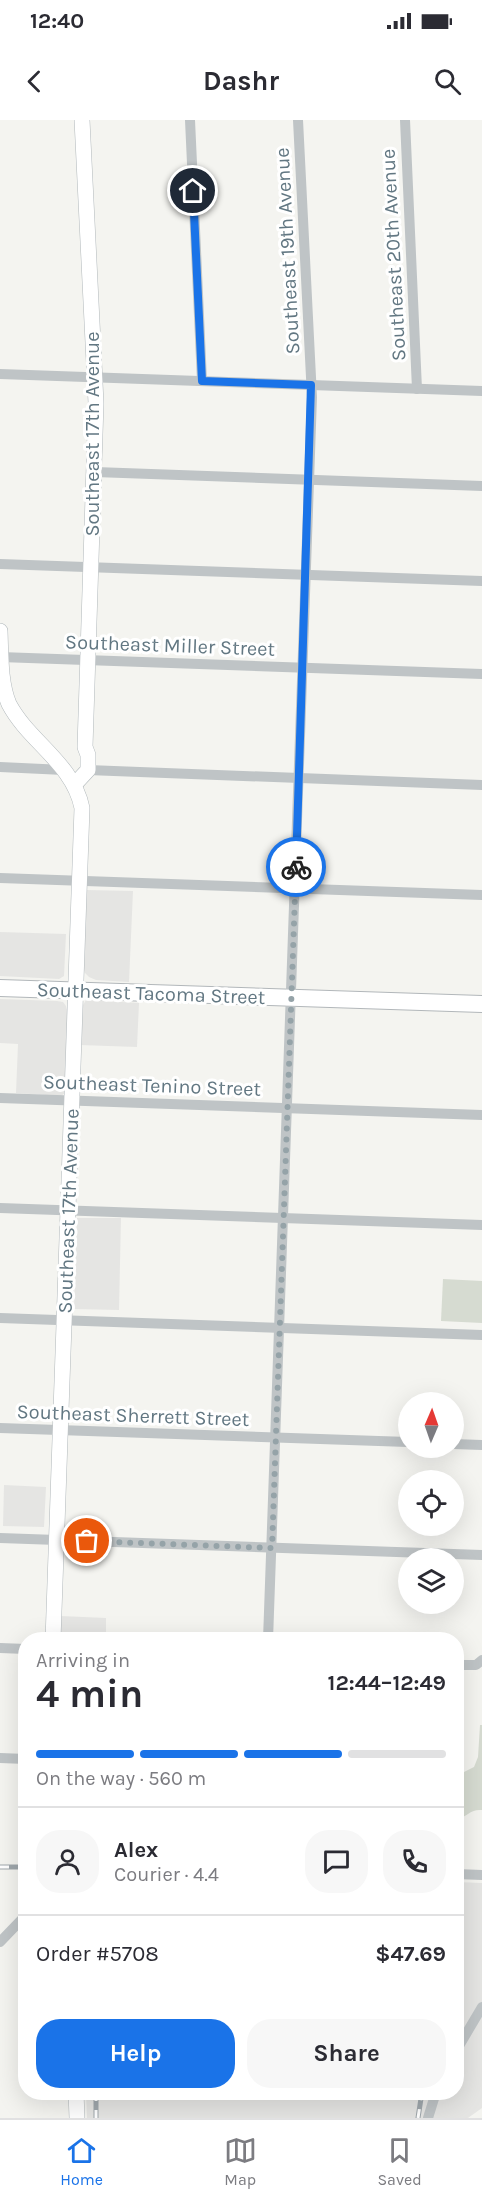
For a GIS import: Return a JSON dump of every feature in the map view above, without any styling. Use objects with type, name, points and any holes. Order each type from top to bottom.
[{"type":"main road","name":"Southeast 17th Avenue","points":[[82,120],[95,378],[95,472],[85,747],[88,755],[87,770]]},
{"type":"main road","name":"Southeast 17th Avenue","points":[[0,631],[3,689],[9,704],[75,784],[82,808],[53,1632]]},
{"type":"main road","points":[[64,770],[78,764],[85,747]]},
{"type":"main road","points":[[75,784],[87,770]]},
{"type":"main road","name":"Southeast Tacoma Street","points":[[0,988],[482,1005]]},
{"type":"main road","points":[[76,2100],[77,2118]]},
{"type":"street","points":[[190,120],[202,381]]},
{"type":"street","name":"Southeast 19th Avenue","points":[[268,1632],[310,481],[311,385],[298,120]]},
{"type":"street","name":"Southeast 20th Avenue","points":[[405,120],[417,389]]},
{"type":"street","points":[[0,374],[482,391]]},
{"type":"street","points":[[95,472],[482,486]]},
{"type":"street","points":[[0,564],[482,581]]},
{"type":"street","name":"Southeast Miller Street","points":[[1,657],[482,674]]},
{"type":"street","points":[[0,767],[64,770]]},
{"type":"street","points":[[87,770],[482,784]]},
{"type":"street","points":[[0,878],[482,895]]},
{"type":"street","name":"Southeast Tenino Street","points":[[0,1098],[482,1115]]},
{"type":"street","points":[[0,1208],[482,1225]]},
{"type":"street","points":[[0,1318],[482,1335]]},
{"type":"street","name":"Southeast Sherrett Street","points":[[0,1428],[398,1442]]},
{"type":"street","points":[[464,1444],[482,1445]]},
{"type":"street","points":[[0,1538],[482,1555]]},
{"type":"street","points":[[0,1648],[18,1649]]},
{"type":"street","points":[[464,1665],[481,1661]]},
{"type":"street","points":[[0,1758],[18,1759]]},
{"type":"street","points":[[464,1874],[482,1875]]},
{"type":"street","points":[[0,1942],[18,1923]]},
{"type":"street","points":[[464,2037],[482,2007]]},
{"type":"street","points":[[428,2118],[434,2100]]},
{"type":"shaded area","points":[[86,890],[133,891],[129,982],[96,980],[85,973],[83,966]]},
{"type":"shaded area","points":[[0,932],[66,934],[64,976],[59,979],[0,976]]},
{"type":"shaded area","points":[[0,999],[57,1001],[63,1002],[66,1006],[68,1013],[65,1093],[61,1096],[16,1093],[18,1044],[0,1043]]},
{"type":"shaded area","points":[[86,1000],[139,1003],[137,1047],[80,1045],[82,1007]]},
{"type":"shaded area","points":[[77,1218],[121,1218],[119,1310],[74,1309]]},
{"type":"shaded area","points":[[443,1279],[482,1281],[482,1323],[441,1321]]},
{"type":"shaded area","points":[[4,1485],[46,1487],[44,1527],[3,1526]]},
{"type":"shaded area","points":[[60,1616],[106,1618],[106,1632],[59,1632]]},
{"type":"shaded area","points":[[480,1725],[482,1725],[482,1810],[464,1816],[464,1772],[474,1767],[478,1757]]},
{"type":"shaded area","points":[[464,1882],[482,1883],[482,2108],[468,2118],[87,2118],[86,2100],[464,2100]]},
{"type":"railway","points":[[0,1867],[18,1867]]},
{"type":"railway","points":[[96,2100],[96,2118]]},
{"type":"railway","points":[[418,2118],[421,2100]]},
{"type":"way so far","points":[[87,1541],[272,1548],[296,867]]},
{"type":"route","points":[[193,191],[202,381],[311,385],[296,867]]}]
